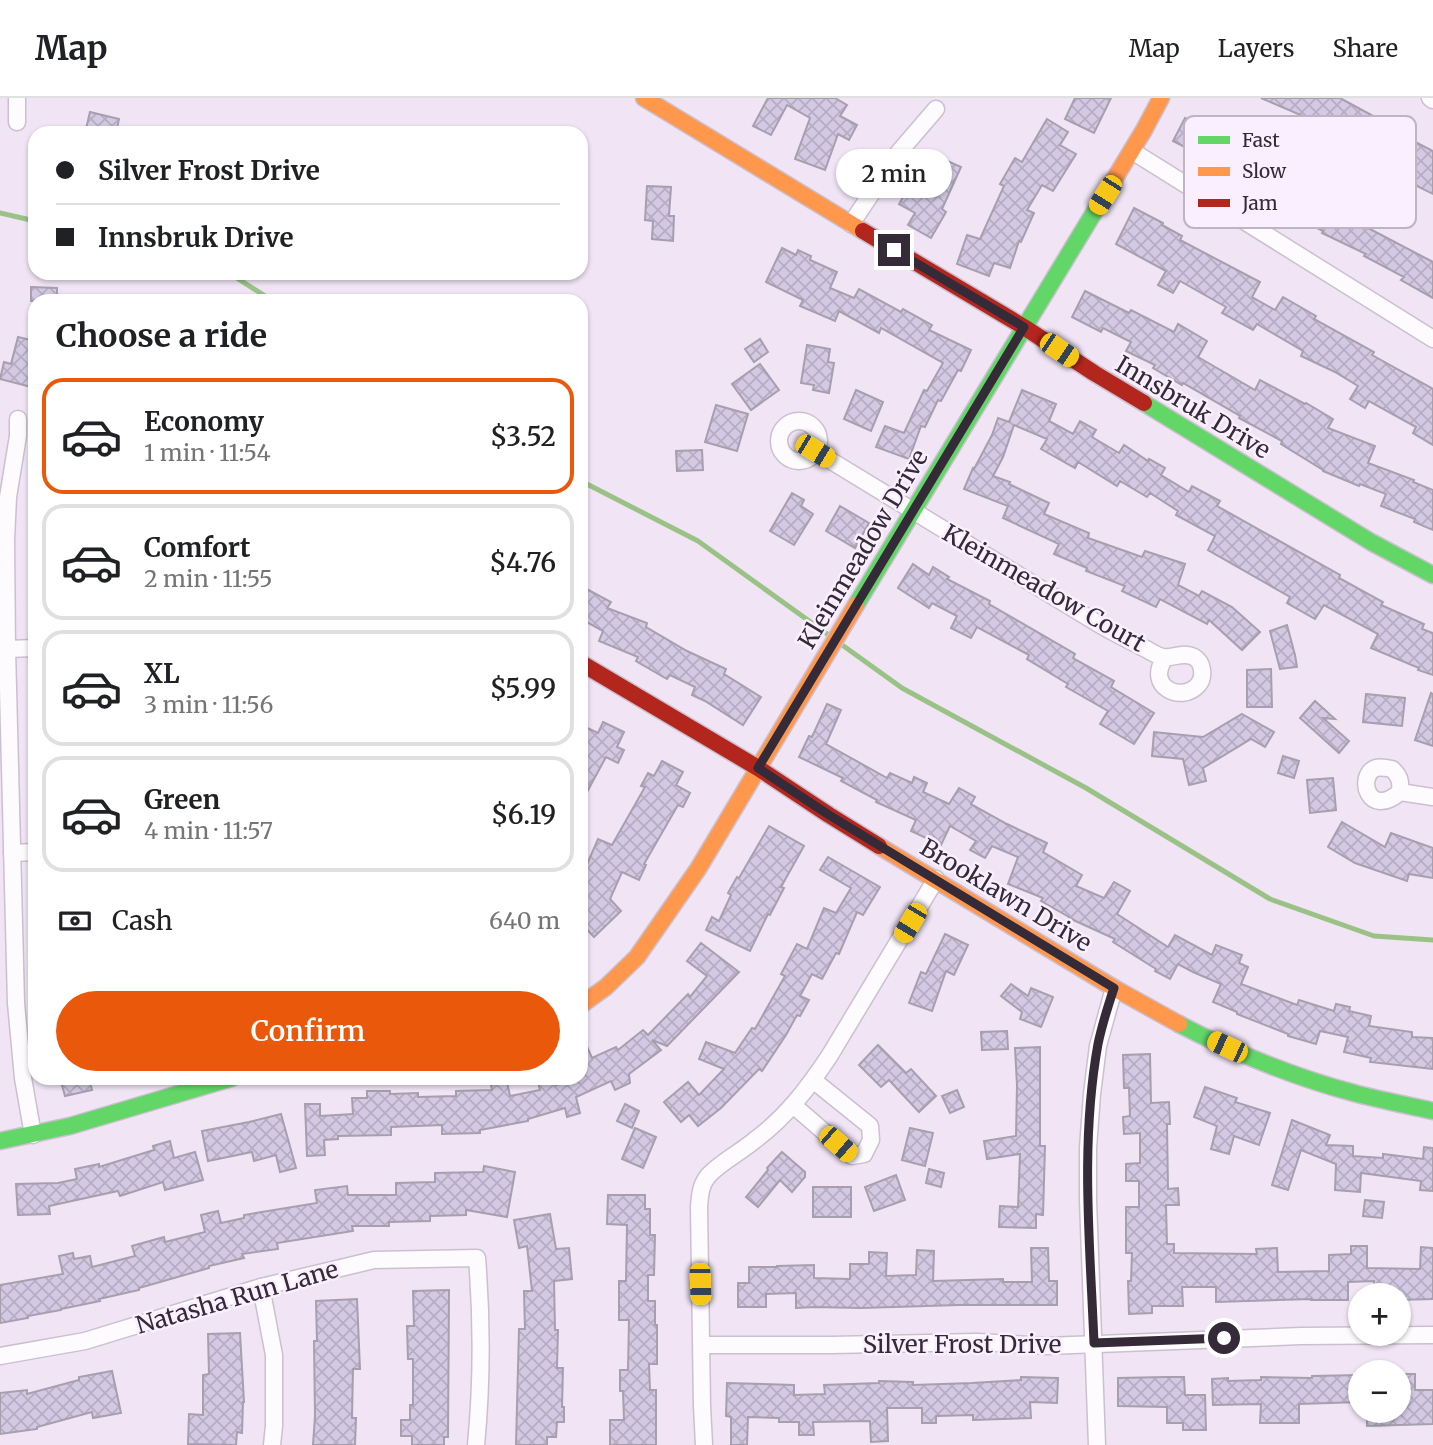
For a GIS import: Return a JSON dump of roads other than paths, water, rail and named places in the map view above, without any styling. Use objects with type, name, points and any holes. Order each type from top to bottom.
[{"type":"street","points":[[16,98],[17,122]]},
{"type":"street","name":"Innsbruk Drive","points":[[644,98],[1024,327],[1312,507],[1433,575]]},
{"type":"street","name":"Kleinmeadow Drive","points":[[588,1000],[606,987],[637,957],[698,870],[912,510],[1132,151],[1161,98]]},
{"type":"street","points":[[851,224],[898,152],[936,109]]},
{"type":"street","points":[[1132,151],[1184,183]]},
{"type":"street","points":[[1255,228],[1433,339]]},
{"type":"street","points":[[18,419],[7,508],[7,649],[16,1003],[23,1078],[33,1135]]},
{"type":"street","name":"Kleinmeadow Court","points":[[815,451],[1107,629],[1165,658]]},
{"type":"street","points":[[7,649],[28,649]]},
{"type":"street","name":"Brooklawn Drive","points":[[588,669],[758,768],[829,815],[1114,988],[1189,1029],[1289,1072],[1353,1093],[1433,1111]]},
{"type":"street","points":[[1400,792],[1433,797]]},
{"type":"street","points":[[12,853],[28,852]]},
{"type":"street","points":[[704,1445],[699,1207],[702,1185],[709,1174],[756,1140],[793,1105],[813,1080],[936,879]]},
{"type":"street","points":[[1097,1445],[1088,1148],[1098,1046],[1114,988]]},
{"type":"street","points":[[793,1105],[852,1156],[864,1154],[871,1140],[870,1126],[813,1080]]},
{"type":"street","points":[[0,1141],[33,1135],[208,1085]]},
{"type":"street","name":"Natasha Run Lane","points":[[0,1356],[85,1341],[261,1287],[374,1260],[477,1258],[480,1304],[479,1410],[475,1445]]},
{"type":"street","points":[[261,1287],[274,1355],[272,1445]]},
{"type":"street","name":"Silver Frost Drive","points":[[702,1345],[977,1342],[1047,1346],[1301,1336],[1433,1335]]},
{"type":"waterway","points":[[0,213],[28,219]]},
{"type":"waterway","points":[[240,280],[262,294]]},
{"type":"waterway","points":[[588,485],[698,541],[830,636]]},
{"type":"waterway","points":[[838,642],[902,688],[1086,788],[1270,899],[1374,936],[1433,940]]}]
